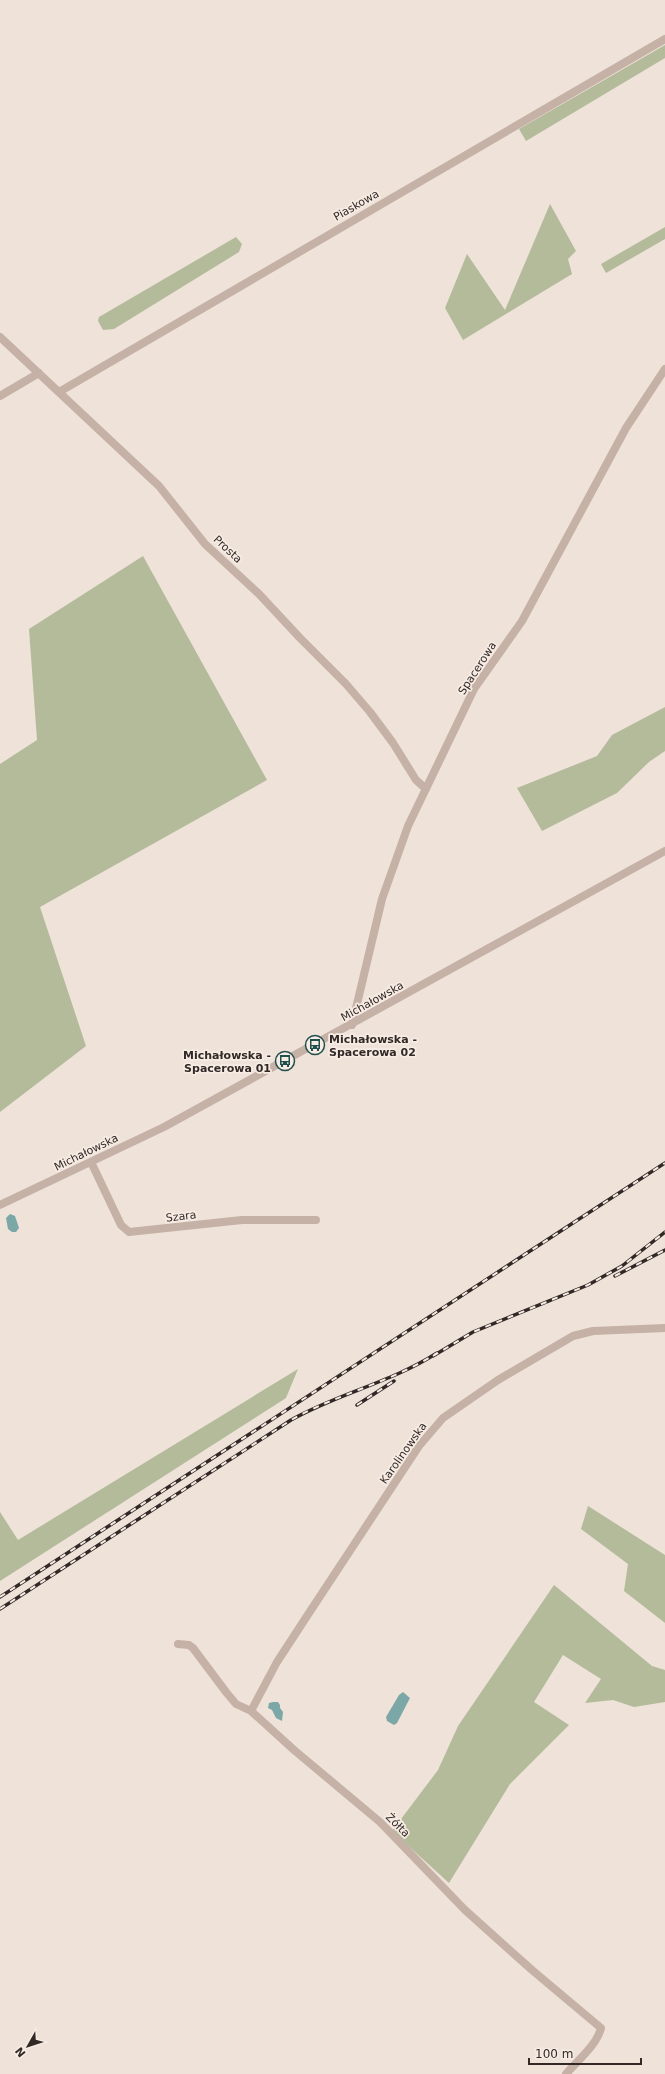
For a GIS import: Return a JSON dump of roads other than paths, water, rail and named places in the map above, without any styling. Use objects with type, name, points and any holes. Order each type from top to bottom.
[{"type":"street","name":"Piaskowa","points":[[59,392],[665,38]]},
{"type":"street","name":"Prosta","points":[[0,337],[159,486],[205,544],[260,594],[300,638],[346,684],[370,712],[393,743],[416,780],[426,789]]},
{"type":"street","name":"Spacerowa","points":[[352,1025],[382,899],[405,833],[474,689],[522,621],[626,428],[665,369]]},
{"type":"street","points":[[0,396],[39,373]]},
{"type":"street","name":"Michałowska","points":[[0,1205],[164,1127],[352,1025],[665,851]]},
{"type":"street","name":"Szara","points":[[91,1162],[123,1228],[129,1232],[242,1220],[316,1220]]},
{"type":"street","name":"Karolinowska","points":[[251,1711],[277,1662],[419,1446],[443,1418],[498,1380],[573,1336],[593,1331],[665,1328]]},
{"type":"street","name":"Żółta","points":[[178,1644],[190,1645],[236,1704],[251,1711],[288,1745],[380,1822],[465,1910],[532,1970],[601,2028],[600,2033],[566,2074]]},
{"type":"water","points":[[10,1214],[15,1216],[19,1228],[16,1232],[12,1232],[8,1229],[6,1218]]},
{"type":"water","points":[[403,1692],[410,1698],[397,1723],[394,1725],[387,1721],[386,1717],[399,1695]]},
{"type":"water","points":[[278,1702],[280,1705],[283,1712],[282,1721],[276,1718],[272,1710],[268,1708],[269,1703]]},
{"type":"railway","points":[[0,1597],[665,1163]]},
{"type":"railway","points":[[433,1356],[473,1332],[588,1285],[622,1266],[665,1232]]},
{"type":"railway","points":[[615,1276],[665,1250]]},
{"type":"railway","points":[[0,1609],[291,1420],[327,1402],[401,1372],[437,1353]]},
{"type":"railway","points":[[357,1405],[394,1381]]},
{"type":"place","name":"Michałowska - Spacerowa 02","points":[[315,1045]]},
{"type":"place","name":"Michałowska - Spacerowa 01","points":[[285,1061]]}]
